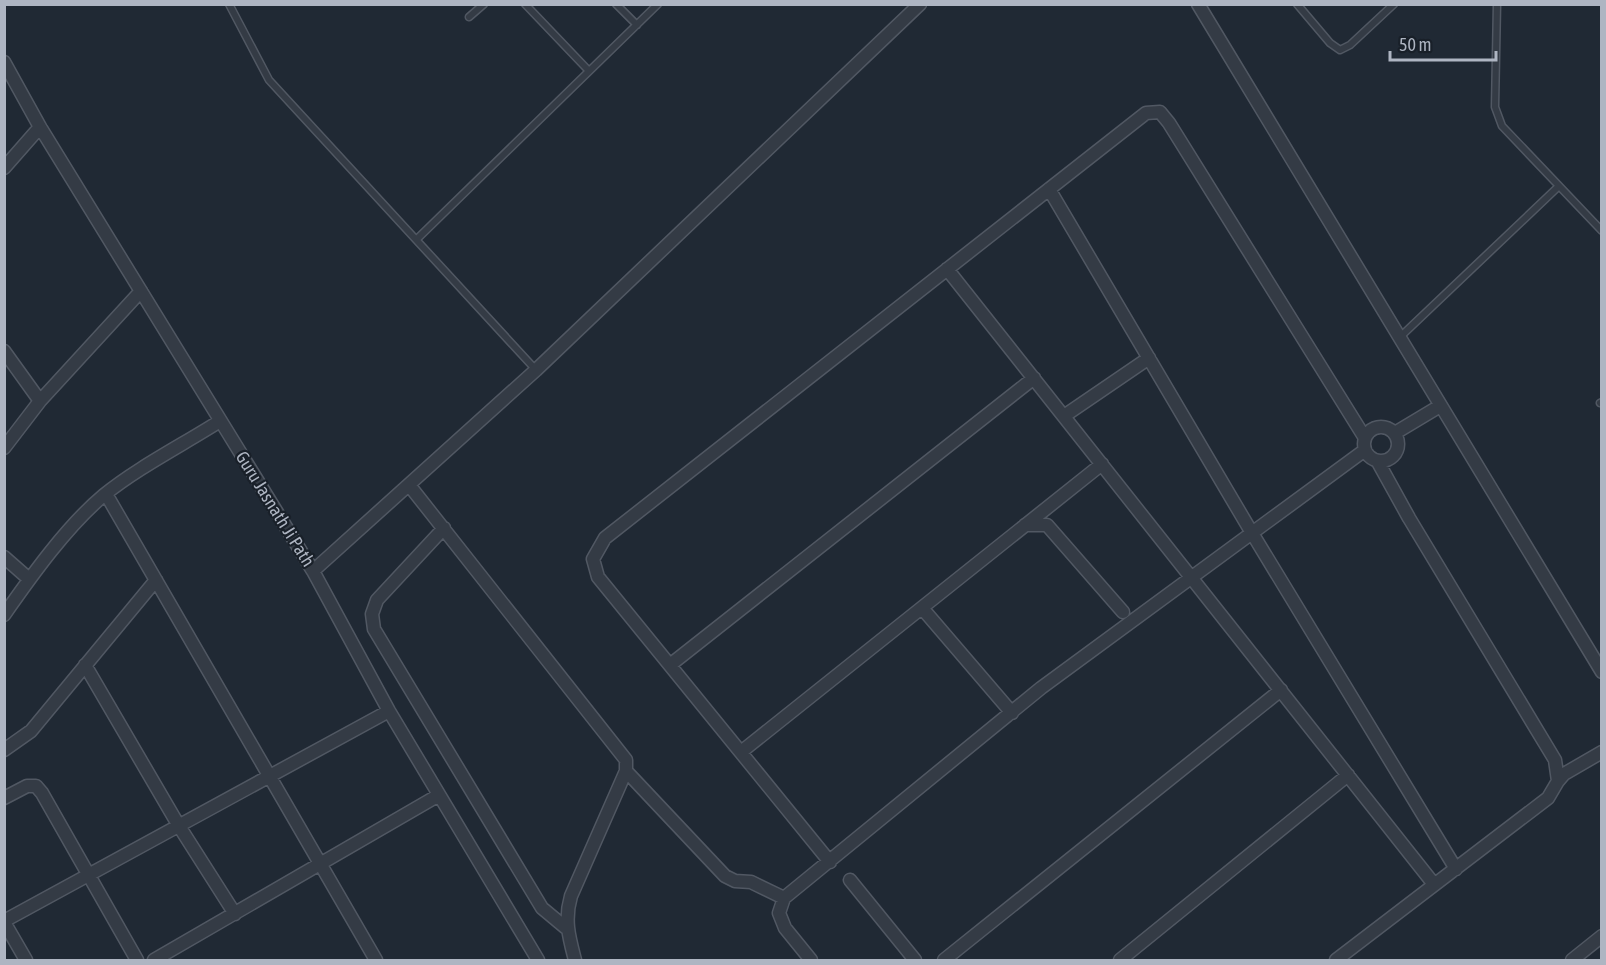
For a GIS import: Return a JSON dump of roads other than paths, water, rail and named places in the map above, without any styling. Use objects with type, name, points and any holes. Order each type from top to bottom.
[{"type":"street","points":[[313,571],[536,370],[920,4]]},
{"type":"street","points":[[1198,4],[1602,672]]},
{"type":"street","name":"Guru Jasnath Ji Path","points":[[4,62],[40,127],[313,571],[389,711],[538,960]]},
{"type":"street","points":[[830,862],[598,577],[593,559],[605,538],[1146,113],[1160,112],[1175,132],[1372,459],[1378,462],[1409,518],[1556,760],[1558,781]]},
{"type":"street","points":[[4,168],[40,127]]},
{"type":"street","points":[[1049,189],[1252,533],[1456,869]]},
{"type":"street","points":[[947,269],[1434,883]]},
{"type":"street","points":[[4,447],[40,401],[141,291]]},
{"type":"street","points":[[4,351],[40,401]]},
{"type":"street","points":[[1064,416],[1149,358]]},
{"type":"street","points":[[670,665],[1034,378]]},
{"type":"street","points":[[1395,433],[1440,406]]},
{"type":"street","points":[[4,615],[29,579],[89,509],[106,494],[220,421]]},
{"type":"street","points":[[810,960],[785,928],[779,913],[784,898],[1012,713],[1252,533],[1365,444],[1368,433],[1379,427],[1385,427],[1395,433],[1399,443],[1396,454],[1388,460],[1378,462]]},
{"type":"street","points":[[741,752],[1102,464]]},
{"type":"street","points":[[409,485],[626,760],[627,771],[571,896],[566,928],[575,960]]},
{"type":"street","points":[[106,494],[318,865],[376,960]]},
{"type":"street","points":[[1025,525],[1047,525],[1123,612]]},
{"type":"street","points":[[444,528],[377,600],[372,614],[374,629],[542,908],[566,928]]},
{"type":"street","points":[[4,557],[29,579]]},
{"type":"street","points":[[4,750],[31,731],[156,580]]},
{"type":"street","points":[[922,608],[1012,713]]},
{"type":"street","points":[[85,665],[179,826],[235,914]]},
{"type":"street","points":[[944,960],[1281,690]]},
{"type":"street","points":[[26,960],[4,922],[389,711]]},
{"type":"street","points":[[1336,960],[1548,798],[1564,774],[1602,752]]},
{"type":"street","points":[[627,771],[725,876],[735,881],[752,882],[784,898]]},
{"type":"street","points":[[1120,960],[1348,775]]},
{"type":"street","points":[[4,798],[27,786],[36,786],[87,878],[137,960]]},
{"type":"street","points":[[154,960],[439,795]]},
{"type":"street","points":[[850,880],[915,960]]},
{"type":"street","points":[[1572,960],[1602,936]]},
{"type":"lane","points":[[229,4],[269,80],[536,370]]},
{"type":"lane","points":[[469,17],[484,4]]},
{"type":"lane","points":[[525,4],[589,71]]},
{"type":"lane","points":[[616,4],[637,24]]},
{"type":"lane","points":[[417,239],[658,4]]},
{"type":"lane","points":[[1297,4],[1330,43],[1340,50],[1350,45],[1394,4]]},
{"type":"lane","points":[[1497,4],[1495,107],[1502,126],[1602,231]]},
{"type":"lane","points":[[1399,338],[1559,186]]}]
